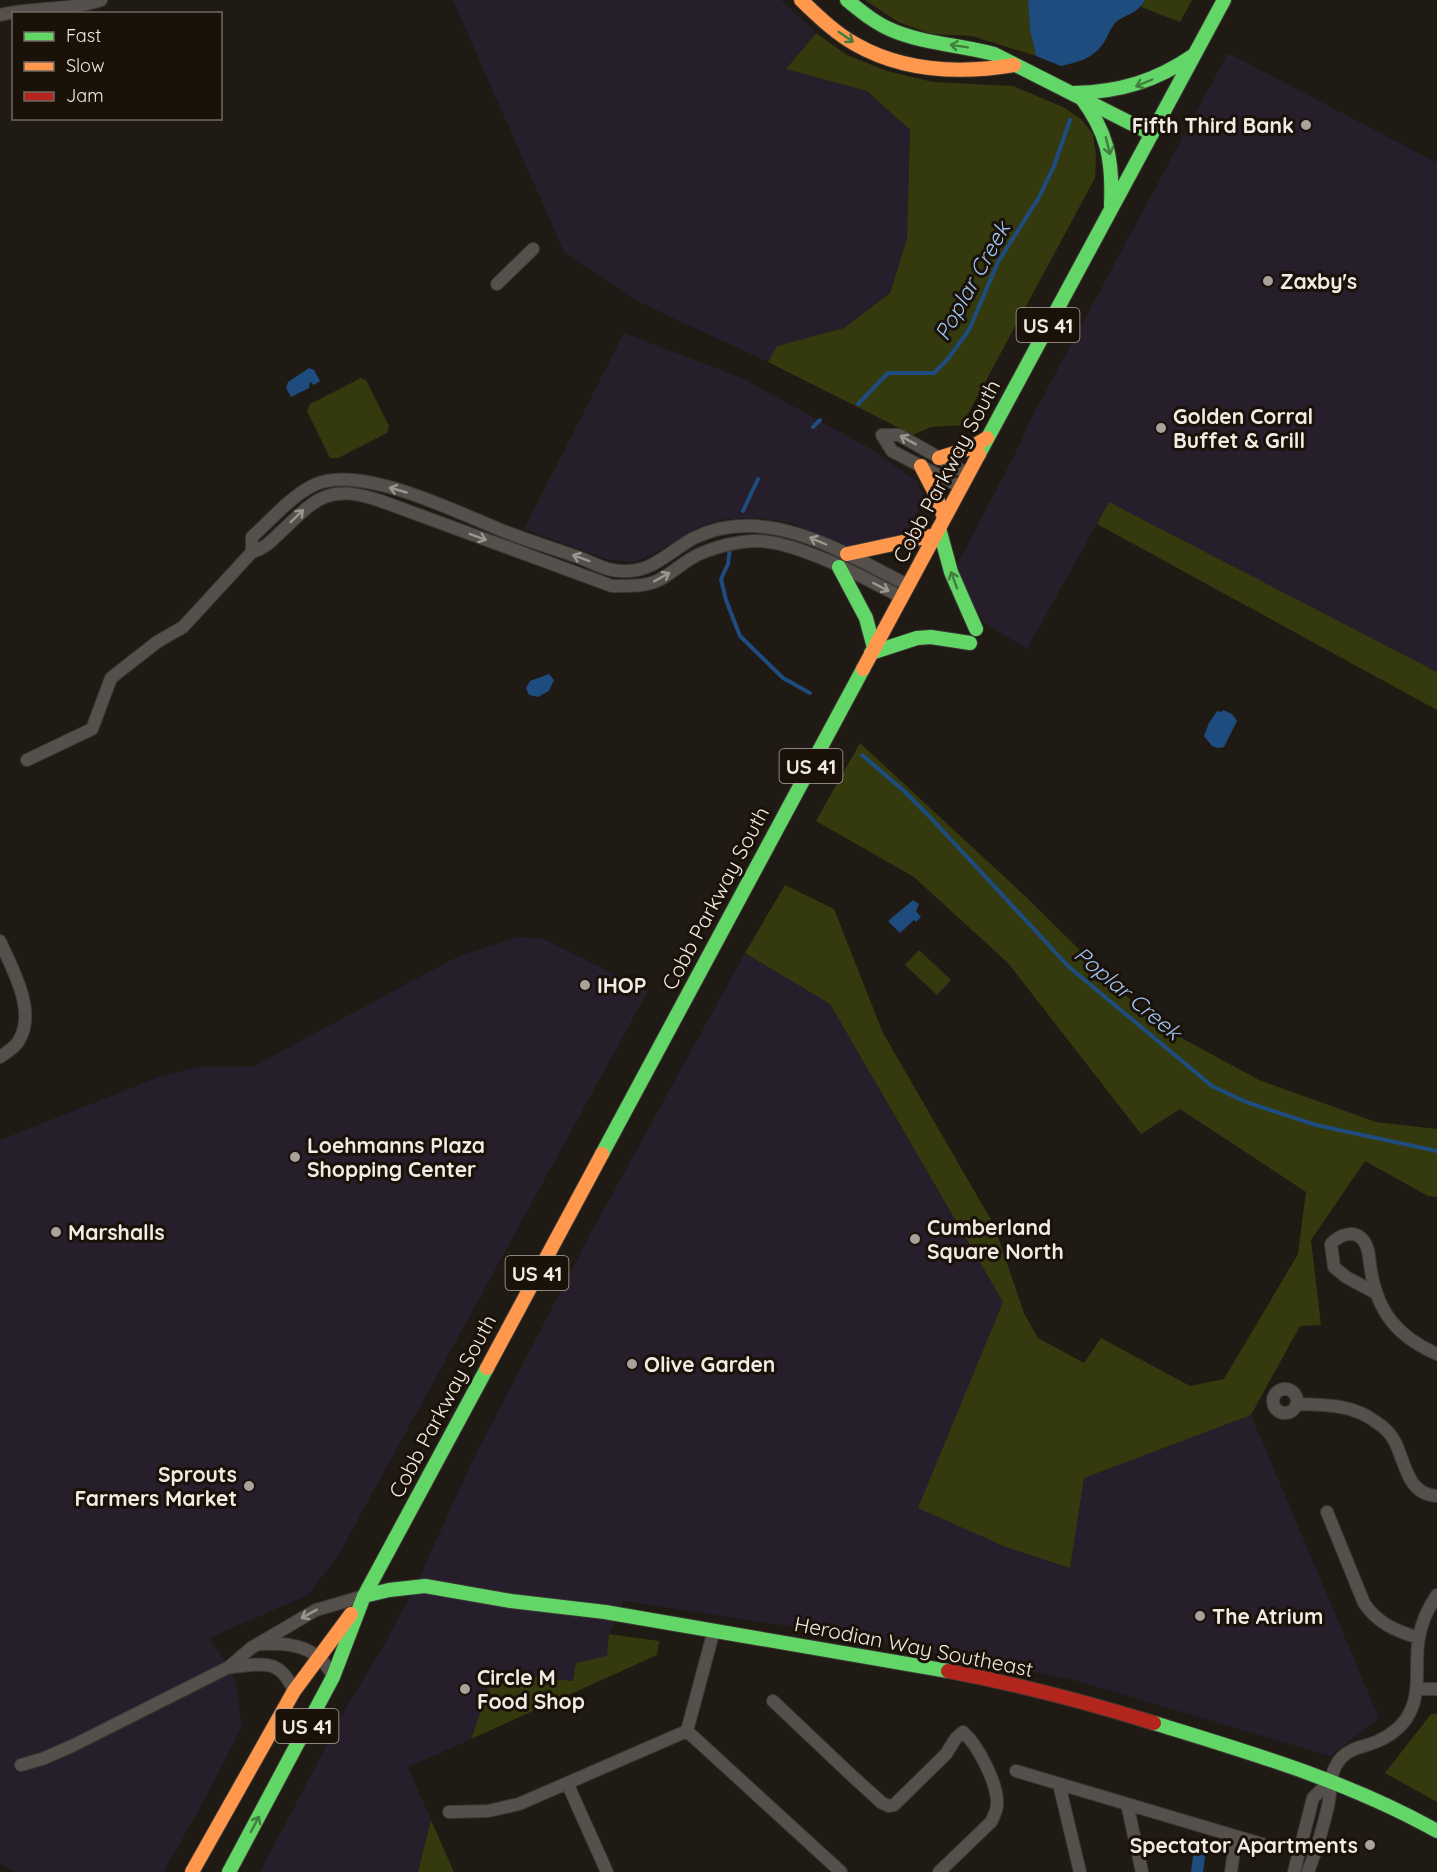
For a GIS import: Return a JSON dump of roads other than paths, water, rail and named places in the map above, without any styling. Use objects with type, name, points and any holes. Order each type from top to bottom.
[{"type":"main road","points":[[801,0],[818,16],[855,43],[879,56],[898,62],[921,67],[958,70],[991,70],[1014,65]]},
{"type":"main road","points":[[847,0],[871,19],[893,31],[912,38],[969,47],[994,54],[1152,134]]},
{"type":"main road","name":"Cobb Parkway South","points":[[229,1872],[333,1677],[364,1596],[1224,0]]},
{"type":"main road","points":[[1077,95],[1107,93],[1133,87],[1159,76],[1195,54]]},
{"type":"main road","points":[[1077,95],[1099,122],[1108,146],[1112,179],[1111,210]]},
{"type":"main road","points":[[939,458],[960,452],[987,438]]},
{"type":"main road","points":[[921,466],[939,501],[939,527],[951,572],[976,629]]},
{"type":"main road","points":[[847,554],[939,527]]},
{"type":"main road","points":[[838,567],[866,618],[873,651],[917,638],[931,637],[970,643]]},
{"type":"main road","name":"Herodian Way Southeast","points":[[364,1596],[389,1590],[424,1586],[511,1601],[605,1612],[958,1672],[1112,1710],[1258,1755],[1403,1812],[1437,1831]]},
{"type":"main road","name":"Cobb Parkway South","points":[[192,1872],[294,1691],[364,1596]]},
{"type":"street","points":[[16,12],[72,7],[101,0]]},
{"type":"street","points":[[497,284],[533,249]]},
{"type":"street","points":[[961,487],[892,451],[882,435],[899,435],[968,474]]},
{"type":"street","points":[[252,552],[252,537],[294,499],[314,484],[345,478],[366,481],[409,493],[613,570],[638,569],[656,564],[694,538],[730,528],[748,526],[791,531],[817,540],[847,554],[905,591]]},
{"type":"street","points":[[27,760],[92,729],[111,678],[157,642],[183,627],[252,552],[264,548],[310,504],[324,497],[340,494],[372,498],[612,586],[644,585],[660,579],[701,553],[737,543],[755,541],[799,550],[905,591]]},
{"type":"street","points":[[0,941],[23,997],[25,1011],[24,1031],[18,1043],[0,1057]]},
{"type":"street","points":[[1374,1292],[1346,1277],[1334,1267],[1331,1244],[1336,1239],[1349,1234],[1359,1236],[1365,1242],[1374,1292],[1396,1328],[1406,1338],[1437,1354]]},
{"type":"street","points":[[1297,1404],[1343,1406],[1376,1422],[1394,1440],[1410,1481],[1424,1494],[1437,1496]]},
{"type":"street","points":[[1327,1512],[1364,1603],[1371,1614],[1382,1623],[1419,1638]]},
{"type":"street","points":[[1308,1872],[1329,1804],[1329,1782],[1336,1764],[1348,1752],[1389,1735],[1410,1714],[1416,1689],[1419,1638],[1426,1613],[1437,1595]]},
{"type":"street","points":[[21,1765],[72,1746],[229,1667],[257,1644],[316,1610],[364,1596]]},
{"type":"street","points":[[687,1731],[714,1630]]},
{"type":"street","points":[[257,1644],[292,1644],[307,1649],[319,1657],[333,1677]]},
{"type":"street","points":[[229,1667],[275,1666],[285,1673],[294,1691]]},
{"type":"street","points":[[1416,1689],[1437,1689]]},
{"type":"street","points":[[773,1701],[882,1803],[889,1806],[894,1804],[946,1754],[956,1738],[963,1732],[973,1741],[996,1791],[998,1803],[996,1813],[991,1821],[939,1872]]},
{"type":"street","points":[[449,1812],[504,1808],[519,1804],[568,1785],[687,1731]]},
{"type":"street","points":[[687,1731],[840,1872]]},
{"type":"street","points":[[1016,1771],[1272,1847]]},
{"type":"street","points":[[1294,1872],[1313,1798],[1329,1782]]},
{"type":"street","points":[[1059,1784],[1080,1872]]},
{"type":"street","points":[[568,1785],[607,1872]]},
{"type":"street","points":[[1126,1804],[1143,1872]]},
{"type":"street","points":[[1231,1872],[1236,1837]]},
{"type":"water","points":[[1028,0],[1145,0],[1138,9],[1115,23],[1103,44],[1094,53],[1079,61],[1061,66],[1036,56],[1030,30]]},
{"type":"water","points":[[309,368],[314,370],[320,381],[314,385],[310,382],[309,388],[291,397],[286,388],[288,382]]},
{"type":"water","points":[[549,674],[554,680],[549,691],[538,697],[529,695],[526,688],[530,681]]},
{"type":"water","points":[[1223,710],[1232,714],[1237,721],[1224,747],[1218,748],[1212,746],[1204,736],[1217,711]]},
{"type":"water","points":[[913,900],[919,904],[916,911],[921,917],[916,922],[914,920],[900,933],[888,921]]},
{"type":"water","points":[[1194,1848],[1206,1850],[1203,1872],[1191,1872]]},
{"type":"waterway","name":"Poplar Creek","points":[[858,404],[888,373],[934,373],[947,360],[969,330],[998,262],[1038,199],[1054,166],[1070,120]]},
{"type":"waterway","name":"Poplar Creek","points":[[813,427],[820,420]]},
{"type":"waterway","name":"Poplar Creek","points":[[743,511],[758,479]]},
{"type":"waterway","name":"Poplar Creek","points":[[730,548],[728,564],[721,579],[726,600],[740,636],[783,678],[810,693]]},
{"type":"waterway","name":"Poplar Creek","points":[[862,755],[930,817],[1069,967],[1212,1086],[1246,1102],[1316,1125],[1437,1151]]},
{"type":"place","name":"Fifth Third Bank","points":[[1306,125]]},
{"type":"place","name":"Zaxby's","points":[[1268,281]]},
{"type":"place","name":"Golden Corral Buffet & Grill","points":[[1161,428]]},
{"type":"place","name":"IHOP","points":[[585,985]]},
{"type":"place","name":"Loehmanns Plaza Shopping Center","points":[[295,1157]]},
{"type":"place","name":"Marshalls","points":[[56,1232]]},
{"type":"place","name":"Cumberland Square North","points":[[915,1239]]},
{"type":"place","name":"Olive Garden","points":[[632,1364]]},
{"type":"place","name":"Sprouts Farmers Market","points":[[249,1486]]},
{"type":"place","name":"The Atrium","points":[[1200,1616]]},
{"type":"place","name":"Circle M Food Shop","points":[[465,1689]]},
{"type":"place","name":"Spectator Apartments","points":[[1370,1845]]}]
